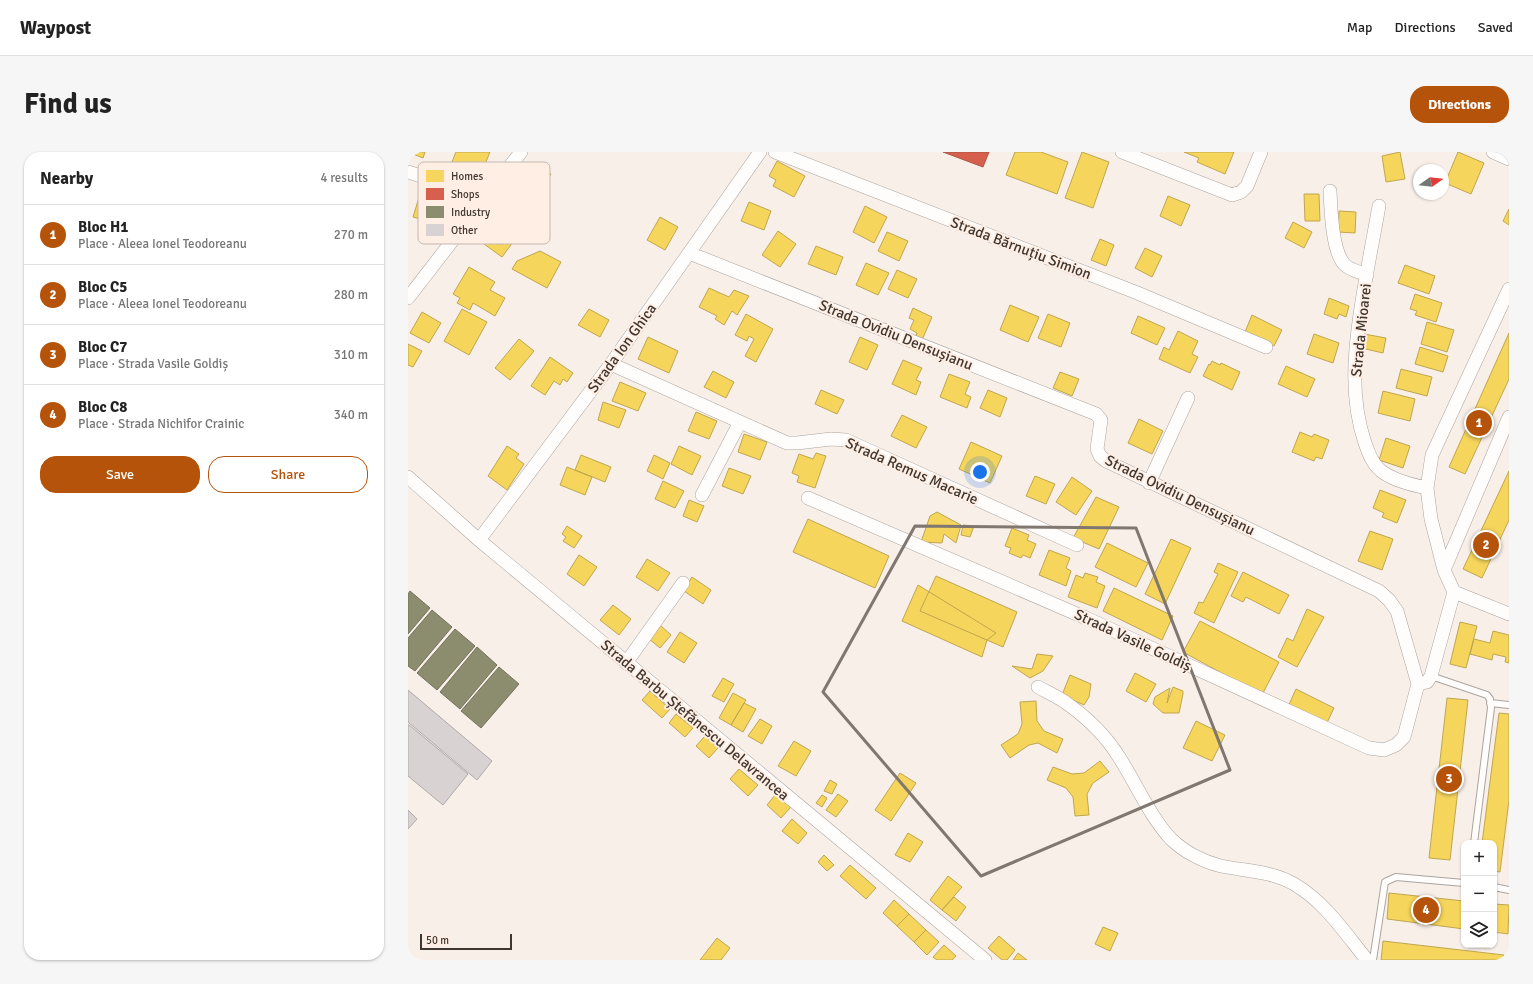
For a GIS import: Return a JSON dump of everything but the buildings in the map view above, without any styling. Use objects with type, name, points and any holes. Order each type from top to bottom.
[{"type":"street","points":[[513,162],[521,152]]},
{"type":"street","name":"Strada Ion Ghica","points":[[479,540],[611,364],[760,152]]},
{"type":"street","name":"Strada Bărnuțiu Simion","points":[[775,152],[1135,292],[1266,347]]},
{"type":"street","points":[[1122,152],[1232,195],[1241,192],[1247,186],[1261,152]]},
{"type":"street","points":[[408,172],[418,175]]},
{"type":"street","points":[[1330,191],[1333,233],[1344,265],[1367,274]]},
{"type":"street","name":"Strada Mioarei","points":[[1380,206],[1357,338],[1354,370],[1355,403],[1361,432],[1371,460],[1383,473],[1409,484],[1427,488]]},
{"type":"street","points":[[408,298],[450,244]]},
{"type":"street","name":"Strada Ovidiu Densușianu","points":[[689,253],[1096,414],[1101,420],[1096,449],[1106,462],[1379,591],[1389,600],[1397,611],[1418,684]]},
{"type":"street","points":[[1418,684],[1427,682],[1431,676],[1454,592],[1444,570],[1431,518],[1427,488],[1432,455],[1509,289]]},
{"type":"street","name":"Strada Remus Macarie","points":[[611,364],[787,443],[797,444],[831,439],[846,440],[1078,545]]},
{"type":"street","points":[[1149,483],[1188,398]]},
{"type":"street","points":[[1444,570],[1509,417]]},
{"type":"street","points":[[702,495],[740,422]]},
{"type":"street","name":"Strada Barbu Ștefănescu Delavrancea","points":[[408,477],[479,540],[985,960]]},
{"type":"street","name":"Strada Vasile Goldiș","points":[[808,498],[1086,618],[1369,748],[1384,750],[1396,745],[1404,737],[1418,684]]},
{"type":"street","points":[[626,663],[683,583]]},
{"type":"street","points":[[1454,592],[1509,614]]},
{"type":"street","points":[[1038,687],[1065,702],[1095,726],[1119,756],[1147,807],[1172,839],[1194,856],[1220,866],[1273,876],[1294,884],[1315,900],[1335,920],[1367,960]]},
{"type":"lane","points":[[1431,676],[1486,695],[1490,699],[1474,840]]},
{"type":"lane","points":[[1490,703],[1509,705]]},
{"type":"lane","points":[[1373,960],[1385,882],[1396,877],[1461,883]]},
{"type":"lane","points":[[1497,888],[1509,890]]},
{"type":"highlighted area","points":[[915,526],[1136,528],[1230,770],[981,876],[823,692]]},
{"type":"place","name":"Bloc H1","points":[[1479,423]]},
{"type":"place","name":"Bloc C5","points":[[1486,545]]},
{"type":"place","name":"Bloc C7","points":[[1449,779]]},
{"type":"place","name":"Bloc C8","points":[[1426,910]]}]
